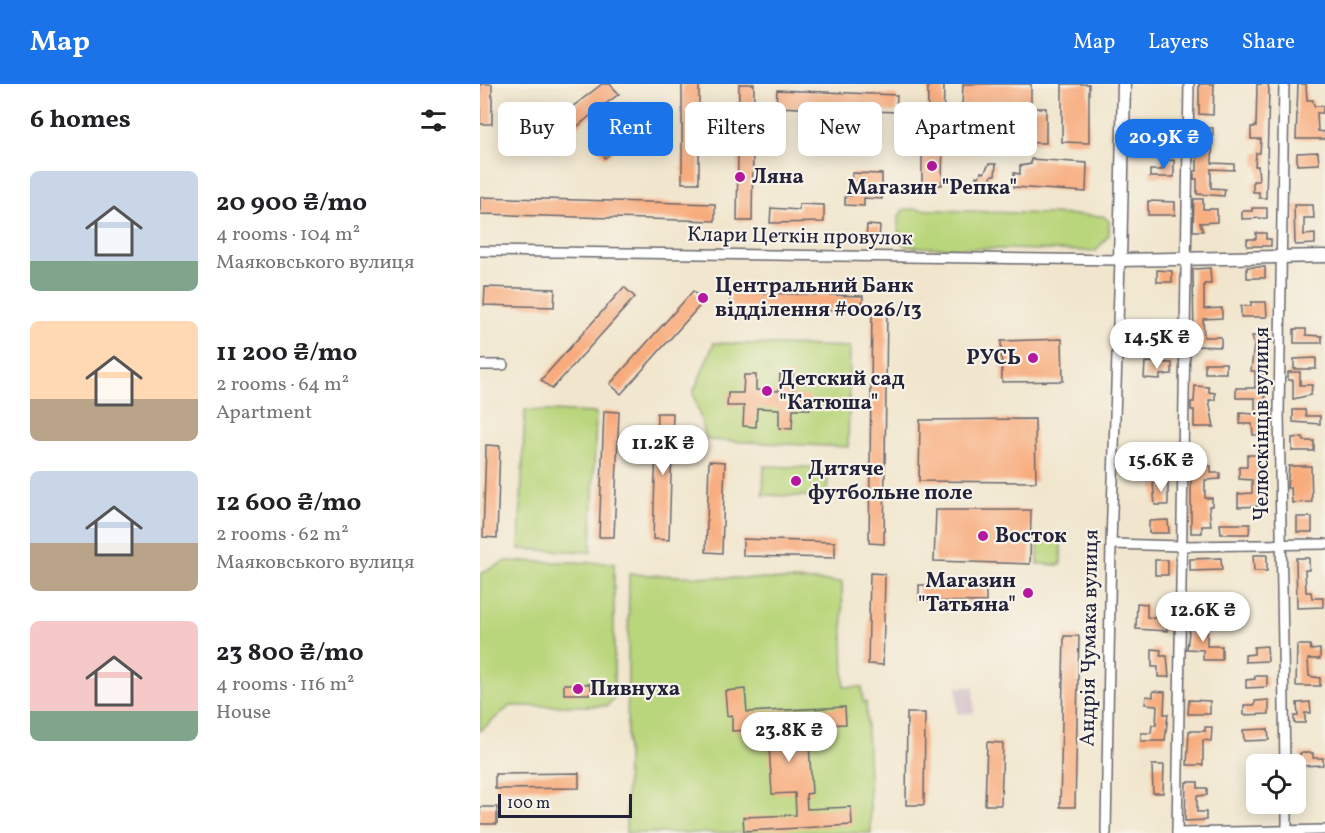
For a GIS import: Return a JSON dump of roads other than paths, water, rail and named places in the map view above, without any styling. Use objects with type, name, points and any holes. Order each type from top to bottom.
[{"type":"street","name":"Андрія Чумака вулиця","points":[[1106,833],[1111,544],[1124,84]]},
{"type":"street","points":[[1189,84],[1177,833],[1325,830]]},
{"type":"street","name":"Челюскінців вулиця","points":[[1284,84],[1279,544],[1285,754]]},
{"type":"street","name":"Клари Цеткін провулок","points":[[480,250],[1120,260]]},
{"type":"street","points":[[1120,260],[1325,256]]},
{"type":"street","points":[[480,365],[503,365]]},
{"type":"street","points":[[1111,544],[1181,546],[1325,544]]},
{"type":"street","points":[[1287,814],[1287,832]]},
{"type":"place","name":"Магазин \"Репка\"","points":[[932,166]]},
{"type":"place","name":"Ляна","points":[[740,177]]},
{"type":"place","name":"Центральний Банк відділення #0026/13","points":[[703,298]]},
{"type":"place","name":"РУСЬ","points":[[1033,358]]},
{"type":"place","name":"Детский сад \"Катюша\"","points":[[767,391]]},
{"type":"place","name":"Дитяче футбольне поле","points":[[796,481]]},
{"type":"place","name":"Восток","points":[[983,536]]},
{"type":"place","name":"Магазин \"Татьяна\"","points":[[1028,593]]},
{"type":"place","name":"Пивнуха","points":[[578,689]]}]
